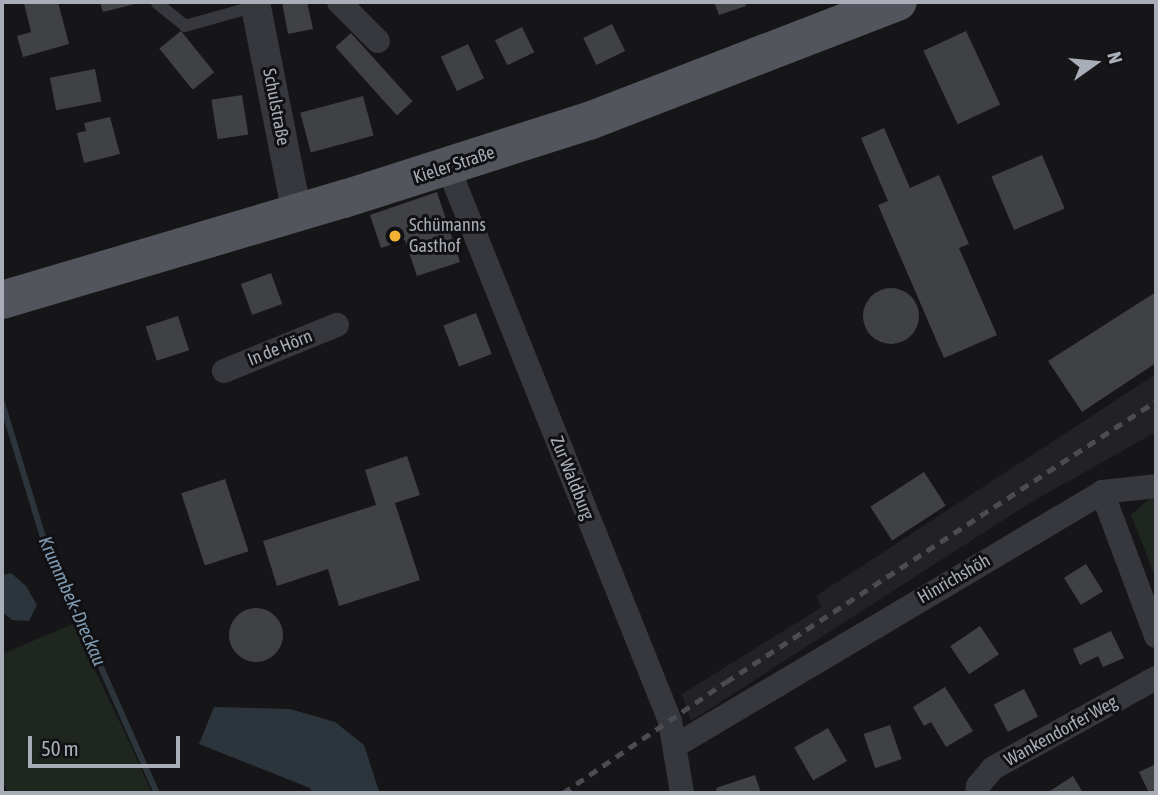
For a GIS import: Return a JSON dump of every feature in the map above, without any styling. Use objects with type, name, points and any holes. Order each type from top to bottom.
[{"type":"main road","name":"Kieler Straße","points":[[2,300],[449,167],[589,121],[898,2]]},
{"type":"street","points":[[339,2],[378,41]]},
{"type":"street","name":"Schulstraße","points":[[256,4],[294,199],[301,212]]},
{"type":"street","name":"Zur Waldburg","points":[[449,167],[670,721],[682,793]]},
{"type":"street","name":"In de Hörn","points":[[224,370],[337,325]]},
{"type":"street","points":[[1156,485],[1102,492],[1156,636]]},
{"type":"street","name":"Hinrichshöh","points":[[675,746],[1102,492]]},
{"type":"street","name":"Wankendorfer Weg","points":[[976,793],[978,786],[993,768],[1156,678]]},
{"type":"lane","points":[[156,3],[185,26],[256,4]]},
{"type":"shaded area","points":[[1156,374],[1156,432],[1028,504],[691,721],[682,694],[822,607],[816,596]]},
{"type":"shaded area","points":[[1156,493],[1156,579],[1131,515]]},
{"type":"shaded area","points":[[11,573],[26,586],[37,605],[29,621],[12,620],[2,612],[2,575]]},
{"type":"shaded area","points":[[73,624],[152,793],[8,793],[2,780],[2,654]]},
{"type":"shaded area","points":[[214,707],[290,709],[335,722],[364,745],[379,791],[312,793],[310,788],[199,744]]},
{"type":"building","points":[[58,2],[69,44],[23,57],[17,36],[31,32],[24,3]]},
{"type":"building","points":[[100,2],[139,2],[139,3],[103,12]]},
{"type":"building","points":[[282,2],[307,2],[313,29],[288,34]]},
{"type":"building","points":[[714,2],[745,2],[746,6],[719,15]]},
{"type":"building","points":[[612,24],[625,51],[596,65],[583,38]]},
{"type":"building","points":[[522,27],[534,52],[507,65],[495,40]]},
{"type":"building","points":[[181,31],[214,72],[193,90],[159,49]]},
{"type":"building","points":[[966,31],[1000,104],[958,124],[923,51]]},
{"type":"building","points":[[351,33],[413,101],[397,115],[335,47]]},
{"type":"building","points":[[468,44],[484,78],[457,91],[441,57]]},
{"type":"building","points":[[95,69],[101,101],[56,110],[50,78]]},
{"type":"building","points":[[242,95],[248,135],[218,139],[211,100]]},
{"type":"building","points":[[363,96],[374,136],[311,152],[300,113]]},
{"type":"building","points":[[110,117],[120,154],[84,163],[77,133],[86,131],[84,123]]},
{"type":"building","points":[[884,128],[910,188],[939,175],[969,244],[959,248],[997,335],[944,358],[878,205],[888,201],[861,138]]},
{"type":"building","points":[[1042,155],[1065,208],[1014,230],[991,176]]},
{"type":"building","points":[[437,192],[460,262],[417,276],[405,240],[381,248],[370,215]]},
{"type":"building","points":[[271,273],[282,304],[252,315],[241,284]]},
{"type":"building","points":[[891,288],[902,290],[911,296],[917,305],[917,327],[911,336],[902,342],[891,344],[880,342],[871,336],[865,327],[863,316],[865,305],[871,296],[880,290]]},
{"type":"building","points":[[1156,292],[1156,363],[1082,412],[1048,361]]},
{"type":"building","points":[[476,313],[492,354],[459,367],[443,326]]},
{"type":"building","points":[[178,316],[189,350],[157,361],[146,327]]},
{"type":"building","points":[[407,456],[420,495],[395,503],[420,580],[339,606],[328,569],[277,586],[263,541],[376,505],[365,470]]},
{"type":"building","points":[[924,472],[946,506],[892,540],[870,507]]},
{"type":"building","points":[[225,479],[248,551],[205,565],[181,493]]},
{"type":"building","points":[[1086,564],[1103,591],[1081,605],[1064,578]]},
{"type":"building","points":[[256,608],[275,616],[283,635],[275,654],[256,662],[237,654],[229,635],[237,616]]},
{"type":"building","points":[[980,626],[999,654],[969,674],[950,646]]},
{"type":"building","points":[[1111,631],[1124,658],[1103,667],[1098,656],[1080,665],[1073,649]]},
{"type":"building","points":[[945,687],[973,731],[946,747],[931,722],[924,726],[913,707]]},
{"type":"building","points":[[1024,689],[1038,717],[1008,732],[994,704]]},
{"type":"building","points":[[890,725],[902,759],[875,768],[864,734]]},
{"type":"building","points":[[828,728],[847,761],[813,780],[794,748]]},
{"type":"building","points":[[1156,764],[1156,793],[1149,793],[1139,772]]},
{"type":"building","points":[[755,775],[761,793],[717,793],[716,788]]},
{"type":"building","points":[[1073,776],[1083,793],[1047,793]]},
{"type":"waterway","name":"Krummbek-Dreckau","points":[[2,403],[42,534],[157,793]]},
{"type":"railway","points":[[563,793],[726,682],[1156,401]]},
{"type":"place","name":"Schümanns Gasthof","points":[[395,236]]}]
